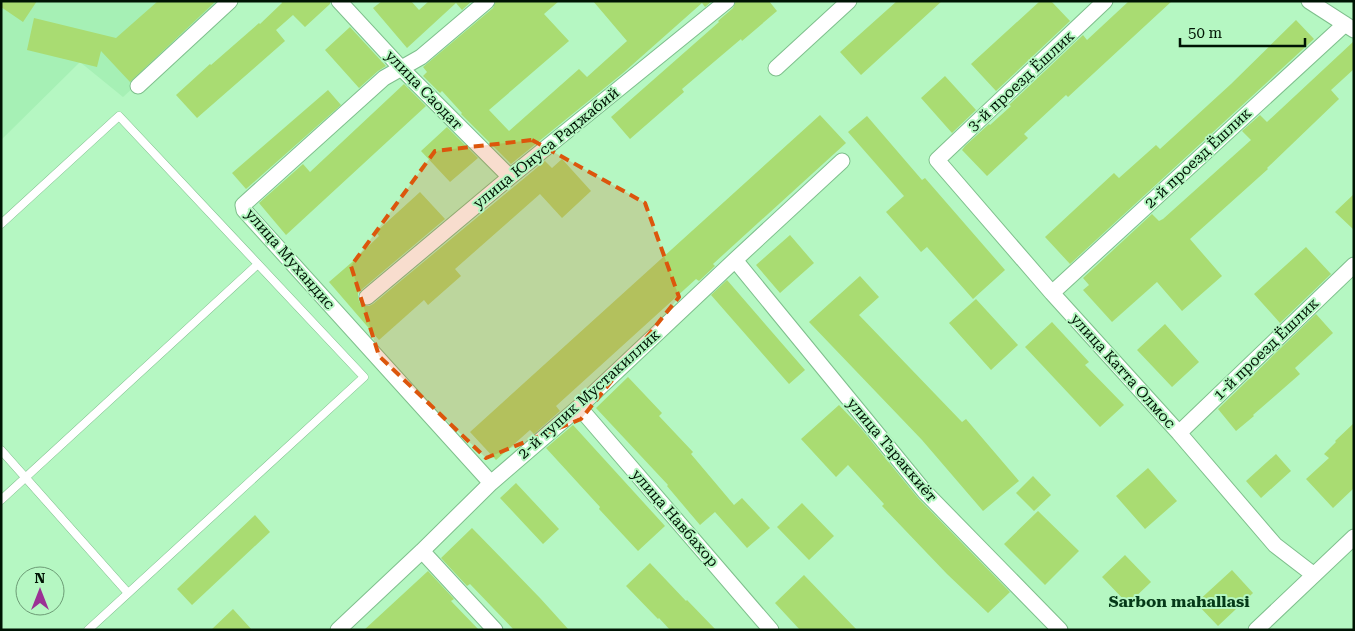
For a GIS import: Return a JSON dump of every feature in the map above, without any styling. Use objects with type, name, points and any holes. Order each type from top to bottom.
[{"type":"street","points":[[138,86],[230,1]]},
{"type":"street","name":"улица Саодат","points":[[339,1],[400,68],[510,177]]},
{"type":"street","name":"улица Мухандис","points":[[487,1],[421,57],[384,78],[243,205],[244,210],[491,482]]},
{"type":"street","name":"улица Юнуса Раджабий","points":[[367,297],[510,177],[727,1]]},
{"type":"street","points":[[776,68],[849,1]]},
{"type":"street","name":"3-й проезд Ёшлик","points":[[937,160],[1106,1]]},
{"type":"street","points":[[1308,1],[1349,27]]},
{"type":"street","name":"2-й проезд Ёшлик","points":[[1052,293],[1349,27]]},
{"type":"street","name":"улица Катта Олмос","points":[[937,160],[1052,293],[1179,433],[1275,545],[1314,575]]},
{"type":"street","name":"2-й тупик Мустакиллик","points":[[338,630],[422,551],[491,482],[579,407],[842,161]]},
{"type":"street","name":"улица Тараккиёт","points":[[735,260],[925,492],[1060,630]]},
{"type":"street","name":"1-й проезд Ёшлик","points":[[1179,433],[1354,265]]},
{"type":"street","name":"улица Навбахор","points":[[579,407],[771,630]]},
{"type":"street","points":[[1256,630],[1354,537]]},
{"type":"street","points":[[422,551],[495,630]]},
{"type":"lane","points":[[1,224],[119,116],[364,377],[88,630]]},
{"type":"lane","points":[[1,500],[258,264]]},
{"type":"lane","points":[[1,450],[128,593]]},
{"type":"highlighted area","points":[[532,140],[645,203],[679,297],[581,419],[486,458],[379,356],[351,266],[435,151]]},
{"type":"shaded area","points":[[1,1],[228,1],[123,97],[80,62],[1,140]]},
{"type":"building","points":[[1,1],[37,1],[23,22],[1,7]]},
{"type":"building","points":[[158,1],[216,1],[130,82],[101,51],[97,67],[27,50],[34,18],[116,38]]},
{"type":"building","points":[[281,1],[330,1],[330,4],[305,27],[293,15],[276,30],[285,41],[197,118],[176,95],[210,64],[260,24],[282,3]]},
{"type":"building","points":[[382,1],[411,1],[419,10],[429,1],[472,1],[462,10],[456,3],[407,48],[373,8]]},
{"type":"building","points":[[496,1],[559,1],[544,14],[569,41],[489,110],[509,131],[579,69],[587,77],[627,41],[593,1],[712,1],[705,7],[702,3],[623,73],[511,164],[461,114],[442,91],[440,93],[423,76],[427,72],[423,67],[493,8]]},
{"type":"building","points":[[736,1],[769,1],[777,11],[682,89],[684,92],[630,139],[611,117],[719,22],[733,8]]},
{"type":"building","points":[[897,1],[942,1],[861,75],[840,52]]},
{"type":"building","points":[[1040,1],[1051,1],[1070,21],[996,91],[971,64]]},
{"type":"building","points":[[1129,1],[1172,1],[1068,97],[1066,95],[1024,134],[1028,138],[987,176],[962,150],[965,146],[1011,106],[1009,105],[1083,35],[1087,40]]},
{"type":"building","points":[[1296,20],[1314,39],[1070,264],[1045,237],[1114,173],[1119,178],[1156,145],[1160,149],[1231,84]]},
{"type":"building","points":[[350,27],[386,66],[359,88],[325,50]]},
{"type":"building","points":[[1354,41],[1354,69],[1331,90],[1339,99],[1268,169],[1190,239],[1222,276],[1182,311],[1157,282],[1112,322],[1083,290],[1089,285],[1083,278],[1152,214],[1159,221],[1163,219],[1251,140],[1242,131],[1260,115],[1267,122]]},
{"type":"building","points":[[945,76],[976,110],[952,133],[921,98]]},
{"type":"building","points":[[404,84],[426,106],[286,235],[259,203],[303,164],[310,172]]},
{"type":"building","points":[[328,90],[341,105],[246,189],[232,173]]},
{"type":"building","points":[[820,115],[846,143],[713,264],[715,266],[699,281],[696,279],[556,406],[560,411],[534,434],[530,430],[496,460],[470,432]]},
{"type":"building","points":[[867,116],[922,180],[925,178],[1005,270],[973,299],[927,247],[921,252],[886,212],[904,196],[848,132]]},
{"type":"building","points":[[447,127],[478,158],[450,182],[421,151]]},
{"type":"building","points":[[562,159],[591,191],[562,218],[540,194],[455,269],[461,276],[428,305],[424,300],[379,340],[329,282],[379,236],[376,232],[420,192],[445,219],[358,293],[360,303],[364,306],[373,304],[545,161],[552,168]]},
{"type":"building","points":[[1354,194],[1354,230],[1335,212]]},
{"type":"building","points":[[790,235],[814,263],[780,293],[756,265]]},
{"type":"building","points":[[1306,247],[1331,274],[1280,323],[1254,294]]},
{"type":"building","points":[[860,276],[879,297],[859,315],[962,422],[966,419],[1019,481],[983,511],[922,440],[809,322]]},
{"type":"building","points":[[727,280],[805,370],[789,384],[711,295]]},
{"type":"building","points":[[976,299],[1018,345],[991,370],[949,323]]},
{"type":"building","points":[[1316,314],[1333,333],[1295,368],[1300,374],[1236,431],[1218,409]]},
{"type":"building","points":[[1052,322],[1089,362],[1085,365],[1124,405],[1100,427],[1025,347]]},
{"type":"building","points":[[1165,324],[1199,362],[1172,387],[1137,350]]},
{"type":"building","points":[[628,377],[662,413],[659,416],[693,452],[691,454],[734,505],[742,498],[770,528],[747,548],[715,512],[700,525],[668,485],[596,408]]},
{"type":"building","points":[[839,405],[859,426],[918,498],[1010,592],[988,613],[947,574],[882,506],[884,504],[848,465],[836,477],[801,439]]},
{"type":"building","points":[[1354,423],[1354,488],[1333,508],[1306,479],[1329,458],[1324,454]]},
{"type":"building","points":[[573,425],[665,526],[638,551],[546,448]]},
{"type":"building","points":[[1276,454],[1291,471],[1261,498],[1246,481]]},
{"type":"building","points":[[1148,468],[1177,501],[1145,529],[1116,496]]},
{"type":"building","points":[[1033,476],[1051,495],[1034,511],[1016,493]]},
{"type":"building","points":[[516,483],[559,529],[543,544],[500,498]]},
{"type":"building","points":[[802,503],[834,536],[809,560],[777,527]]},
{"type":"building","points":[[1038,511],[1079,551],[1045,585],[1004,544]]},
{"type":"building","points":[[255,515],[270,532],[192,605],[177,589]]},
{"type":"building","points":[[472,528],[569,630],[514,630],[470,584],[467,586],[441,558]]},
{"type":"building","points":[[1125,555],[1151,582],[1128,604],[1102,577]]},
{"type":"building","points":[[650,563],[716,630],[670,630],[658,619],[626,586]]},
{"type":"building","points":[[1232,570],[1253,593],[1218,626],[1196,603]]},
{"type":"building","points":[[428,571],[454,599],[451,601],[479,630],[364,630]]},
{"type":"building","points":[[804,575],[857,630],[800,630],[775,603]]},
{"type":"building","points":[[233,609],[252,630],[211,630]]},
{"type":"district","name":"Sarbon mahallasi","points":[[1179,601]]}]
